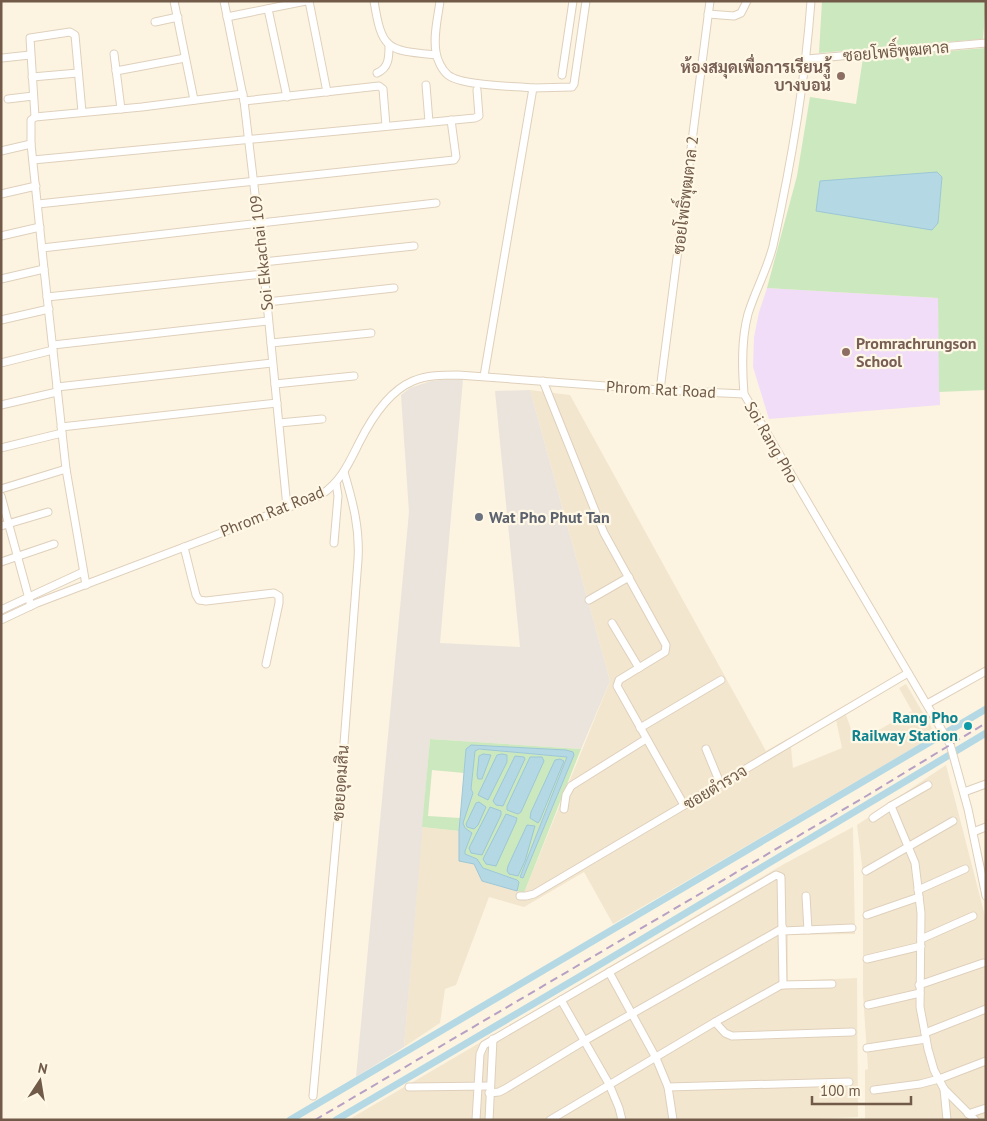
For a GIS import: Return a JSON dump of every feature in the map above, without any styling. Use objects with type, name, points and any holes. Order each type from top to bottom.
[{"type":"street","points":[[174,1],[194,100]]},
{"type":"street","name":"Soi Ekkachai 109","points":[[224,1],[243,97],[263,262],[287,507]]},
{"type":"street","points":[[228,17],[307,1],[327,92]]},
{"type":"street","points":[[374,1],[382,38],[389,46],[404,51],[436,55]]},
{"type":"street","points":[[440,1],[435,47],[436,55],[440,64],[450,76],[474,83],[532,88],[572,87],[586,1]]},
{"type":"street","points":[[559,88],[573,1]]},
{"type":"street","name":"ซอยโพธิ์พุฒตาล 2","points":[[660,390],[710,1]]},
{"type":"street","points":[[708,14],[734,16],[741,13],[747,1]]},
{"type":"street","name":"Soi Rang Pho","points":[[811,1],[807,58],[796,130],[772,249],[748,316],[743,355],[744,394],[945,734],[953,751],[964,792],[986,896]]},
{"type":"street","points":[[268,9],[287,97]]},
{"type":"street","points":[[155,22],[178,17]]},
{"type":"street","points":[[35,117],[30,55],[30,40],[32,36],[73,33],[75,35],[82,112]]},
{"type":"street","name":"ซอยโพธิ์พุฒตาล","points":[[807,58],[986,43]]},
{"type":"street","points":[[377,73],[386,67],[389,46]]},
{"type":"street","points":[[114,54],[121,109]]},
{"type":"street","points":[[2,58],[30,55]]},
{"type":"street","points":[[116,70],[185,58]]},
{"type":"street","points":[[562,75],[576,67]]},
{"type":"street","points":[[32,78],[78,74]]},
{"type":"street","points":[[426,85],[429,122]]},
{"type":"street","points":[[86,585],[66,469],[31,144],[31,120],[35,117],[194,100],[287,97],[379,86],[382,87],[386,126]]},
{"type":"street","points":[[484,376],[532,88]]},
{"type":"street","points":[[33,160],[479,116],[477,90]]},
{"type":"street","points":[[8,99],[33,96]]},
{"type":"street","points":[[38,204],[454,160],[456,157],[451,120]]},
{"type":"street","points":[[1,151],[31,144]]},
{"type":"street","points":[[1,194],[36,186]]},
{"type":"street","points":[[42,248],[436,203]]},
{"type":"street","points":[[1,236],[40,227]]},
{"type":"street","points":[[263,262],[414,246]]},
{"type":"street","points":[[1,279],[44,269]]},
{"type":"street","points":[[47,297],[263,274]]},
{"type":"street","points":[[266,302],[394,288]]},
{"type":"street","points":[[1,320],[49,309]]},
{"type":"street","points":[[1,363],[53,347],[268,321]]},
{"type":"street","points":[[271,343],[370,333]]},
{"type":"street","points":[[1,405],[57,389],[272,363]]},
{"type":"street","name":"Phrom Rat Road","points":[[1,620],[31,606],[184,546],[321,495],[336,484],[374,419],[395,393],[404,385],[414,380],[442,375],[484,376],[660,390],[744,394]]},
{"type":"street","points":[[275,384],[354,376]]},
{"type":"street","points":[[543,381],[596,516],[667,649],[619,680],[617,686],[684,805]]},
{"type":"street","points":[[1,448],[62,430],[277,403]]},
{"type":"street","points":[[279,423],[322,419]]},
{"type":"street","points":[[1,489],[66,469]]},
{"type":"street","name":"ซอยอุดมสิน","points":[[313,1096],[339,809],[359,546],[356,514],[344,472]]},
{"type":"street","points":[[334,543],[338,496],[336,484]]},
{"type":"street","points":[[1,496],[5,525],[17,557],[31,606]]},
{"type":"street","points":[[5,525],[48,512]]},
{"type":"street","points":[[1,562],[54,544]]},
{"type":"street","points":[[184,546],[196,595],[199,600],[206,601],[274,593],[279,596],[279,604],[266,664]]},
{"type":"street","points":[[1,610],[83,572]]},
{"type":"street","points":[[589,600],[628,577]]},
{"type":"street","points":[[612,623],[639,668]]},
{"type":"street","points":[[927,704],[986,671]]},
{"type":"street","name":"ซอยตำรวจ","points":[[520,896],[534,894],[908,673]]},
{"type":"street","points":[[640,728],[721,680]]},
{"type":"street","points":[[564,809],[566,795],[571,786],[646,739]]},
{"type":"street","points":[[706,749],[720,784]]},
{"type":"street","points":[[964,792],[986,784]]},
{"type":"street","points":[[873,818],[890,806],[928,785]]},
{"type":"street","points":[[890,806],[915,863],[921,913],[919,989],[925,1036],[934,1070],[944,1089],[975,1120]]},
{"type":"street","points":[[866,872],[953,821]]},
{"type":"street","points":[[973,832],[986,827]]},
{"type":"street","points":[[867,915],[918,893],[965,869]]},
{"type":"street","points":[[476,1120],[481,1050],[493,1039],[776,875],[781,877],[783,985]]},
{"type":"street","points":[[806,896],[808,930]]},
{"type":"street","points":[[867,959],[921,942],[973,916]]},
{"type":"street","points":[[409,1087],[478,1086],[499,1092],[584,1040],[783,929],[852,928]]},
{"type":"street","points":[[868,1004],[919,989],[984,963]]},
{"type":"street","points":[[609,972],[656,1058],[668,1087],[673,1120]]},
{"type":"street","points":[[550,1120],[715,1022],[783,985],[832,984]]},
{"type":"street","points":[[561,1000],[609,1084],[622,1120]]},
{"type":"street","points":[[867,1048],[925,1036],[986,1009]]},
{"type":"street","points":[[715,1022],[725,1033],[732,1036],[852,1032]]},
{"type":"street","points":[[488,1120],[493,1039]]},
{"type":"street","points":[[874,1090],[920,1084],[939,1079],[986,1061]]},
{"type":"street","points":[[668,1087],[849,1082]]},
{"type":"street","points":[[944,1089],[947,1120]]},
{"type":"street","points":[[968,1114],[986,1108]]},
{"type":"shaded area","name":"Promrachrungson School","points":[[767,288],[938,298],[940,405],[769,419],[753,367],[754,337],[759,312]]},
{"type":"shaded area","points":[[463,379],[440,643],[520,647],[495,391],[530,390],[610,681],[581,749],[430,739],[404,1047],[356,1077],[409,512],[401,395],[410,388],[431,381]]},
{"type":"shaded area","points":[[530,390],[570,395],[766,751],[787,739],[791,747],[793,768],[842,748],[836,720],[846,715],[856,743],[912,711],[899,688],[906,684],[936,735],[613,924],[584,872],[524,907],[489,897],[456,985],[445,989],[440,1023],[404,1047],[422,827],[459,831],[459,860],[474,864],[524,893],[610,681]]},
{"type":"shaded area","points":[[946,765],[986,920],[986,1120],[865,1120],[865,1070],[868,1069],[863,994],[863,874],[857,825]]},
{"type":"shaded area","points":[[853,827],[855,934],[788,935],[788,981],[857,978],[858,1117],[794,1120],[348,1120],[784,864]]},
{"type":"green space","points":[[822,1],[986,1],[983,39],[819,53]]},
{"type":"green space","points":[[986,48],[986,390],[939,392],[938,298],[767,288],[797,176],[810,97],[856,104],[863,58]],"holes":[[[942,177],[938,223],[932,230]]]},
{"type":"green space","points":[[430,739],[581,749],[524,893],[517,891],[519,882],[517,880],[482,868],[477,859],[465,854],[472,834],[465,828],[463,823],[473,793],[471,789],[475,751],[478,749],[466,749],[464,773],[432,770],[428,816],[460,818],[459,831],[422,827]],"holes":[[[485,750],[573,752],[574,755],[523,878],[520,877],[567,757]]]},
{"type":"water","points":[[937,172],[942,177],[938,223],[932,230],[816,211],[820,181]]},
{"type":"water","points":[[471,745],[566,750],[573,752],[574,755],[523,878],[520,877],[567,757],[479,749],[475,751],[471,789],[473,793],[463,823],[465,828],[472,833],[465,854],[477,859],[483,868],[517,880],[519,882],[517,891],[482,881],[474,864],[459,861],[459,831],[466,749]]},
{"type":"water","points":[[483,754],[491,755],[482,779],[478,779],[479,756]]},
{"type":"water","points":[[497,755],[507,755],[507,762],[488,800],[478,795]]},
{"type":"water","points":[[515,756],[524,757],[525,759],[503,806],[496,805],[493,801]]},
{"type":"water","points":[[530,757],[542,757],[544,761],[521,812],[518,814],[507,810],[507,806]]},
{"type":"water","points":[[560,759],[564,761],[538,823],[530,818],[531,812],[555,760]]},
{"type":"water","points":[[479,802],[486,807],[478,825],[474,829],[467,827],[466,824],[476,803]]},
{"type":"water","points":[[490,807],[501,811],[501,815],[482,855],[471,853],[469,848]]},
{"type":"water","points":[[506,814],[517,818],[516,822],[496,866],[486,864],[483,859]]},
{"type":"water","points":[[527,825],[535,826],[525,861],[518,876],[509,874],[507,871],[508,866]]},
{"type":"waterway","points":[[290,1120],[986,709]]},
{"type":"waterway","points":[[336,1120],[986,733]]},
{"type":"railway","points":[[315,1120],[868,795],[986,723]]},
{"type":"place","name":"ห้องสมุดเพื่อการเรียนรู้ บางบอน","points":[[841,76]]},
{"type":"place","name":"Promrachrungson School","points":[[846,352]]},
{"type":"place","name":"Wat Pho Phut Tan","points":[[479,517]]},
{"type":"place","name":"Rang Pho Railway Station","points":[[968,726]]}]
